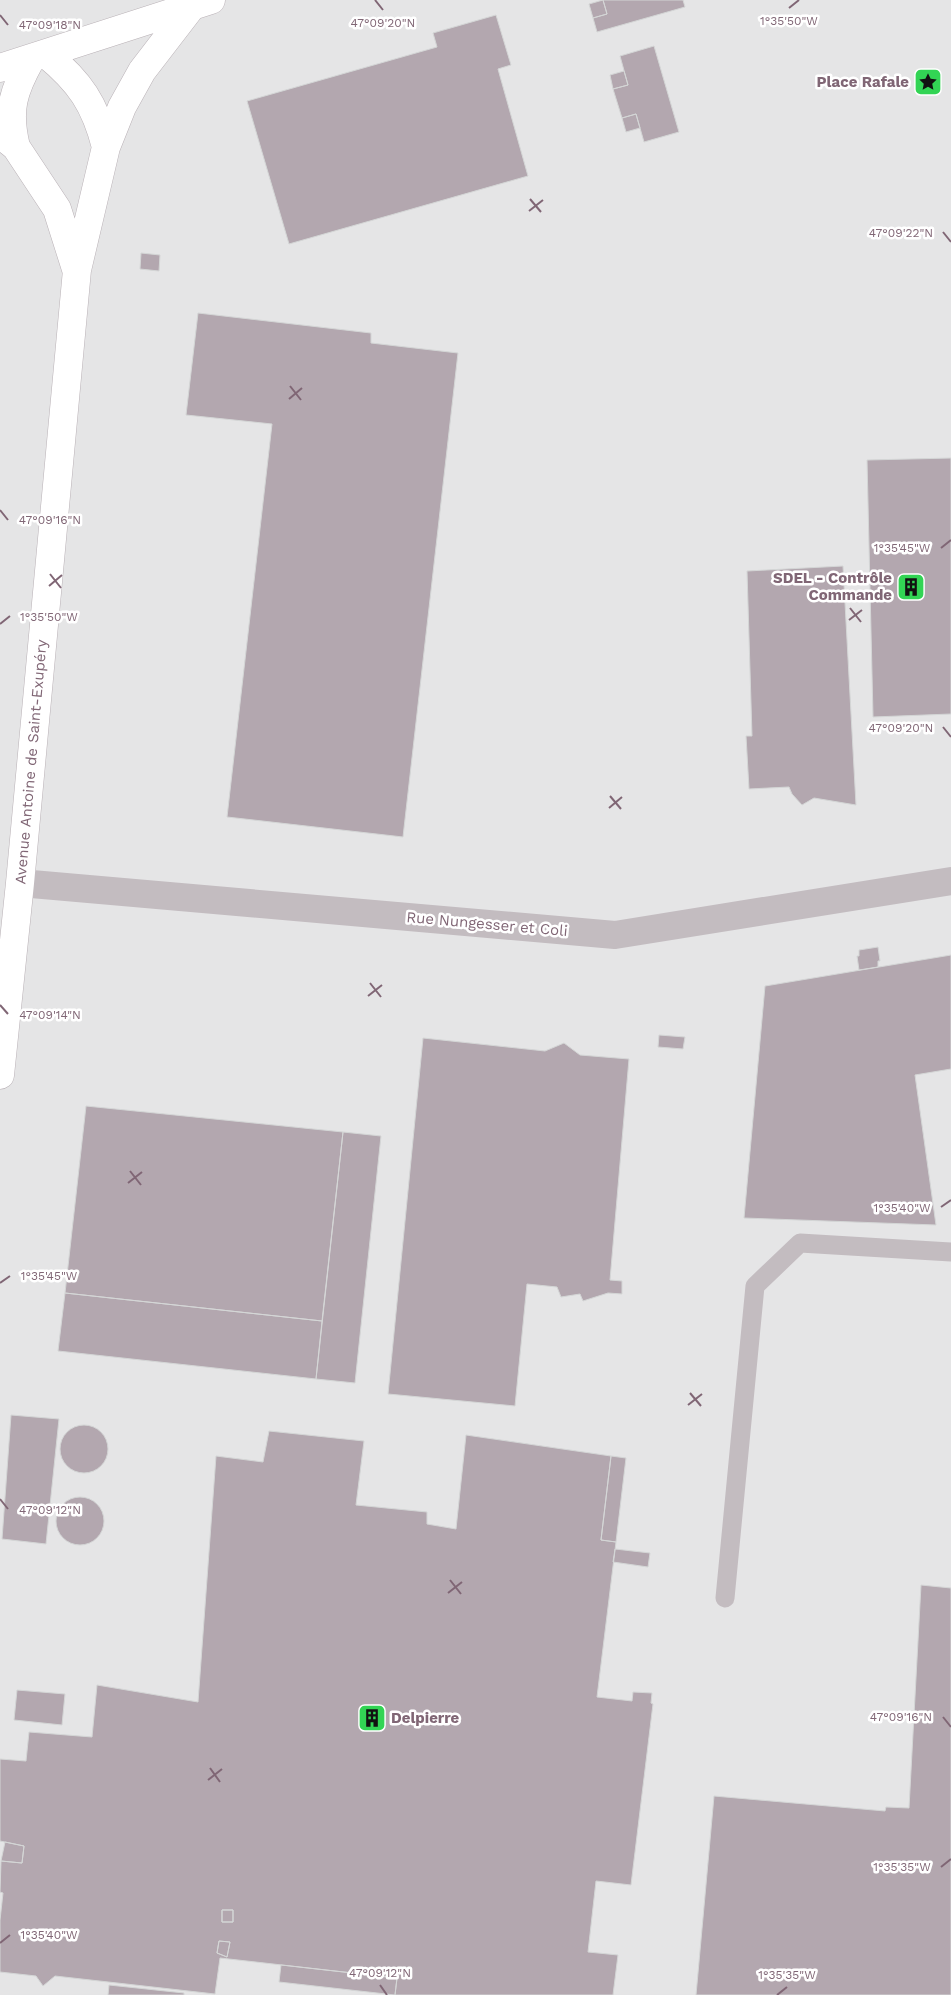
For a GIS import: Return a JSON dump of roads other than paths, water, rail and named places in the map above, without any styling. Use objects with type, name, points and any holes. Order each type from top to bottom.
[{"type":"street","points":[[0,68],[201,3]]},
{"type":"street","name":"Avenue Antoine de Saint-Exupéry","points":[[0,1075],[20,883],[77,270],[106,146],[122,107],[142,71],[201,3]]},
{"type":"street","name":"Avenue Antoine de Saint-Exupéry","points":[[77,270],[57,209],[8,141],[12,129],[12,108],[18,83],[38,56],[63,68],[85,93],[101,124],[106,146]]},
{"type":"street","name":"Rue Nungesser et Coli","points":[[20,883],[615,935],[951,881]]},
{"type":"lane","points":[[725,1598],[755,1286],[800,1243],[951,1252]]},
{"type":"place","name":"Place Rafale","points":[[928,82]]},
{"type":"place","name":"SDEL - Contrôle Commande","points":[[911,587]]},
{"type":"place","name":"Delpierre","points":[[372,1718]]}]
